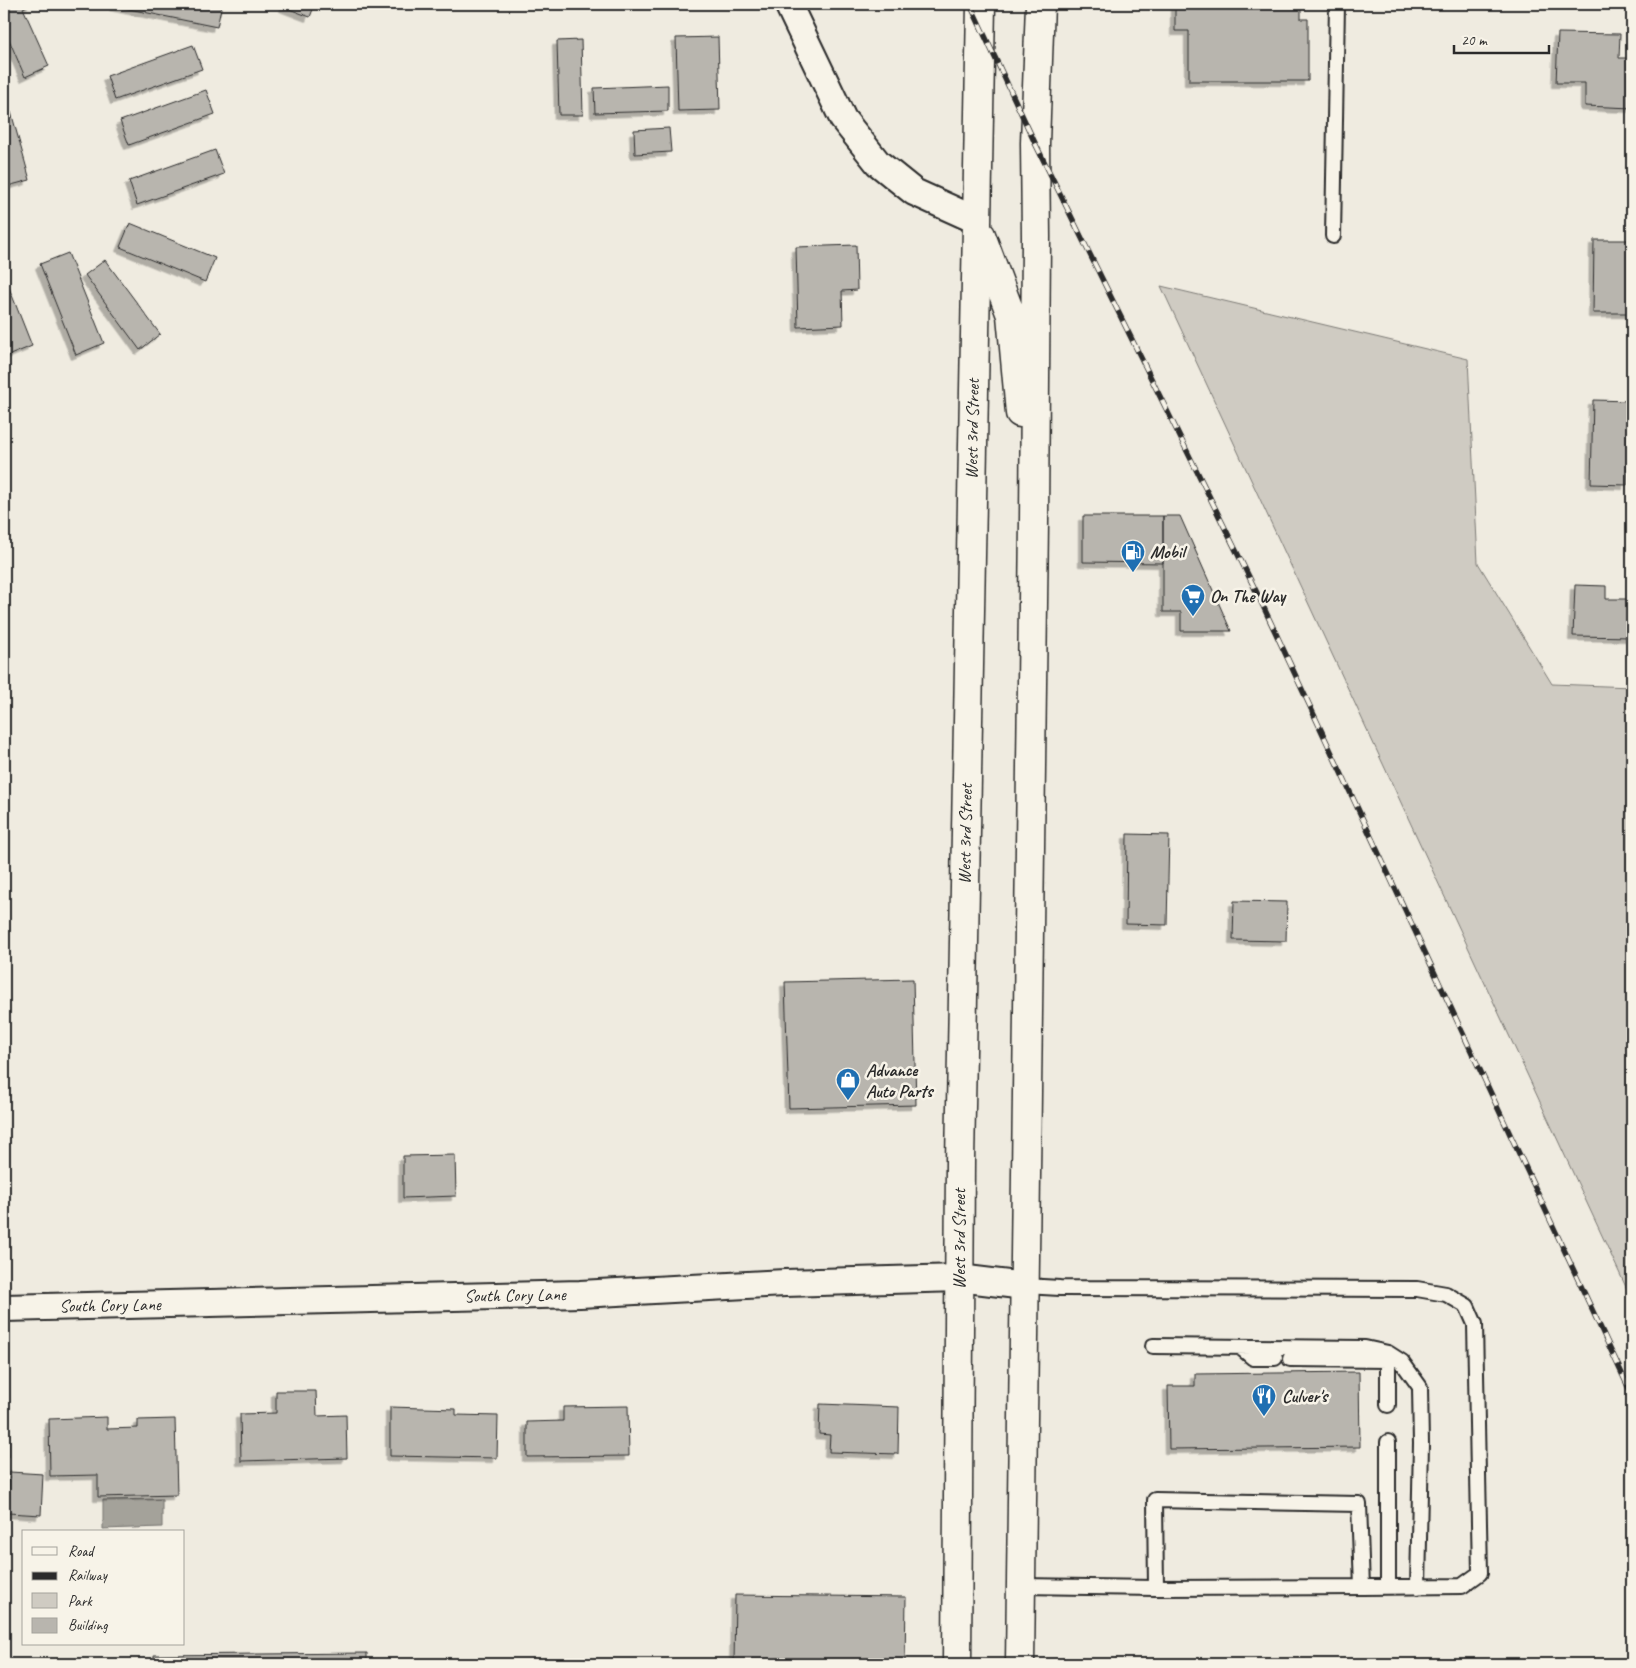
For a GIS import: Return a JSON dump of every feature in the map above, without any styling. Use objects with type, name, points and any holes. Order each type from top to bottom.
[{"type":"main road","name":"West 3rd Street","points":[[957,1664],[959,1278],[981,4]]},
{"type":"main road","points":[[1020,1664],[1034,522],[1035,143],[1040,4]]},
{"type":"main road","points":[[976,220],[1011,315],[1017,385],[1034,522]]},
{"type":"street","points":[[788,4],[843,119],[878,162],[914,192],[976,220]]},
{"type":"street","name":"South Cory Lane","points":[[4,1308],[580,1294],[785,1283],[959,1278],[1025,1286]]},
{"type":"lane","points":[[1333,236],[1337,4]]},
{"type":"lane","points":[[1020,1586],[1156,1588],[1462,1586],[1480,1573],[1475,1324],[1467,1306],[1446,1294],[1417,1289],[1060,1288],[1025,1286]]},
{"type":"lane","points":[[1153,1346],[1365,1348],[1402,1362],[1420,1387],[1421,1444],[1418,1587]]},
{"type":"lane","points":[[1240,1347],[1253,1358],[1275,1358]]},
{"type":"lane","points":[[1290,1359],[1388,1357]]},
{"type":"lane","points":[[1388,1357],[1388,1404]]},
{"type":"lane","points":[[1388,1442],[1388,1587]]},
{"type":"lane","points":[[1156,1588],[1155,1500],[1359,1504],[1362,1587]]},
{"type":"green space","points":[[1161,286],[1468,359],[1478,563],[1552,684],[1632,687],[1632,1300]]},
{"type":"shaded area","points":[[162,1499],[162,1527],[103,1529],[103,1500]]},
{"type":"building","points":[[4,4],[32,4],[23,8],[49,66],[25,77],[4,28]]},
{"type":"building","points":[[115,4],[222,4],[217,27],[114,6]]},
{"type":"building","points":[[285,4],[315,4],[310,17],[284,7]]},
{"type":"building","points":[[1175,4],[1301,4],[1301,19],[1308,19],[1308,81],[1189,81],[1189,31],[1175,31]]},
{"type":"building","points":[[1558,33],[1620,34],[1619,58],[1632,58],[1632,108],[1585,106],[1585,83],[1556,83]]},
{"type":"building","points":[[718,37],[720,110],[678,111],[676,38]]},
{"type":"building","points":[[581,40],[583,115],[559,115],[557,41]]},
{"type":"building","points":[[193,45],[202,69],[115,100],[107,76]]},
{"type":"building","points":[[668,85],[668,111],[595,113],[594,88]]},
{"type":"building","points":[[206,90],[215,114],[129,145],[120,121]]},
{"type":"building","points":[[11,112],[30,180],[4,187],[4,114]]},
{"type":"building","points":[[669,128],[671,152],[635,154],[634,130]]},
{"type":"building","points":[[215,150],[224,174],[137,205],[129,181]]},
{"type":"building","points":[[130,223],[215,258],[205,282],[120,247]]},
{"type":"building","points":[[1594,240],[1632,240],[1632,313],[1593,313]]},
{"type":"building","points":[[856,245],[857,290],[842,291],[843,325],[798,327],[796,247]]},
{"type":"building","points":[[68,253],[104,343],[76,355],[40,264]]},
{"type":"building","points":[[105,260],[160,334],[140,350],[85,275]]},
{"type":"building","points":[[4,275],[32,346],[5,357],[4,353]]},
{"type":"building","points":[[1593,400],[1632,401],[1632,430],[1628,430],[1627,485],[1591,484]]},
{"type":"building","points":[[1083,516],[1163,516],[1163,563],[1083,562]]},
{"type":"building","points":[[1163,516],[1180,516],[1231,631],[1181,631],[1181,612],[1163,612]]},
{"type":"building","points":[[1575,585],[1606,586],[1606,599],[1632,599],[1632,637],[1573,636]]},
{"type":"building","points":[[1127,834],[1169,835],[1167,925],[1126,924]]},
{"type":"building","points":[[1234,901],[1287,902],[1286,941],[1233,940]]},
{"type":"building","points":[[913,979],[916,1105],[789,1108],[785,982]]},
{"type":"building","points":[[455,1155],[456,1196],[403,1198],[403,1156]]},
{"type":"building","points":[[4,1372],[8,1372],[9,1457],[4,1457]]},
{"type":"building","name":"Culver's","points":[[1359,1372],[1360,1447],[1169,1449],[1168,1386],[1195,1386],[1195,1374]]},
{"type":"building","points":[[276,1391],[316,1391],[317,1416],[346,1415],[347,1458],[241,1461],[240,1414],[276,1413]]},
{"type":"building","points":[[820,1404],[899,1407],[898,1454],[829,1452],[830,1435],[819,1434]]},
{"type":"building","points":[[628,1406],[629,1456],[527,1457],[527,1422],[563,1421],[563,1407]]},
{"type":"building","points":[[390,1407],[456,1409],[456,1415],[498,1416],[497,1458],[390,1456]]},
{"type":"building","points":[[107,1417],[107,1429],[138,1428],[138,1420],[175,1419],[177,1495],[98,1497],[98,1475],[50,1476],[49,1419]]},
{"type":"building","points":[[10,1472],[43,1474],[41,1515],[8,1513]]},
{"type":"building","points":[[735,1595],[906,1597],[905,1664],[734,1664]]},
{"type":"building","points":[[367,1653],[367,1664],[154,1664],[154,1655]]},
{"type":"railway","points":[[970,4],[1035,143],[1257,593],[1632,1395]]},
{"type":"place","name":"Mobil","points":[[1133,573]]},
{"type":"place","name":"On The Way","points":[[1193,617]]},
{"type":"place","name":"Advance Auto Parts","points":[[848,1101]]},
{"type":"place","name":"Culver's","points":[[1264,1417]]}]
